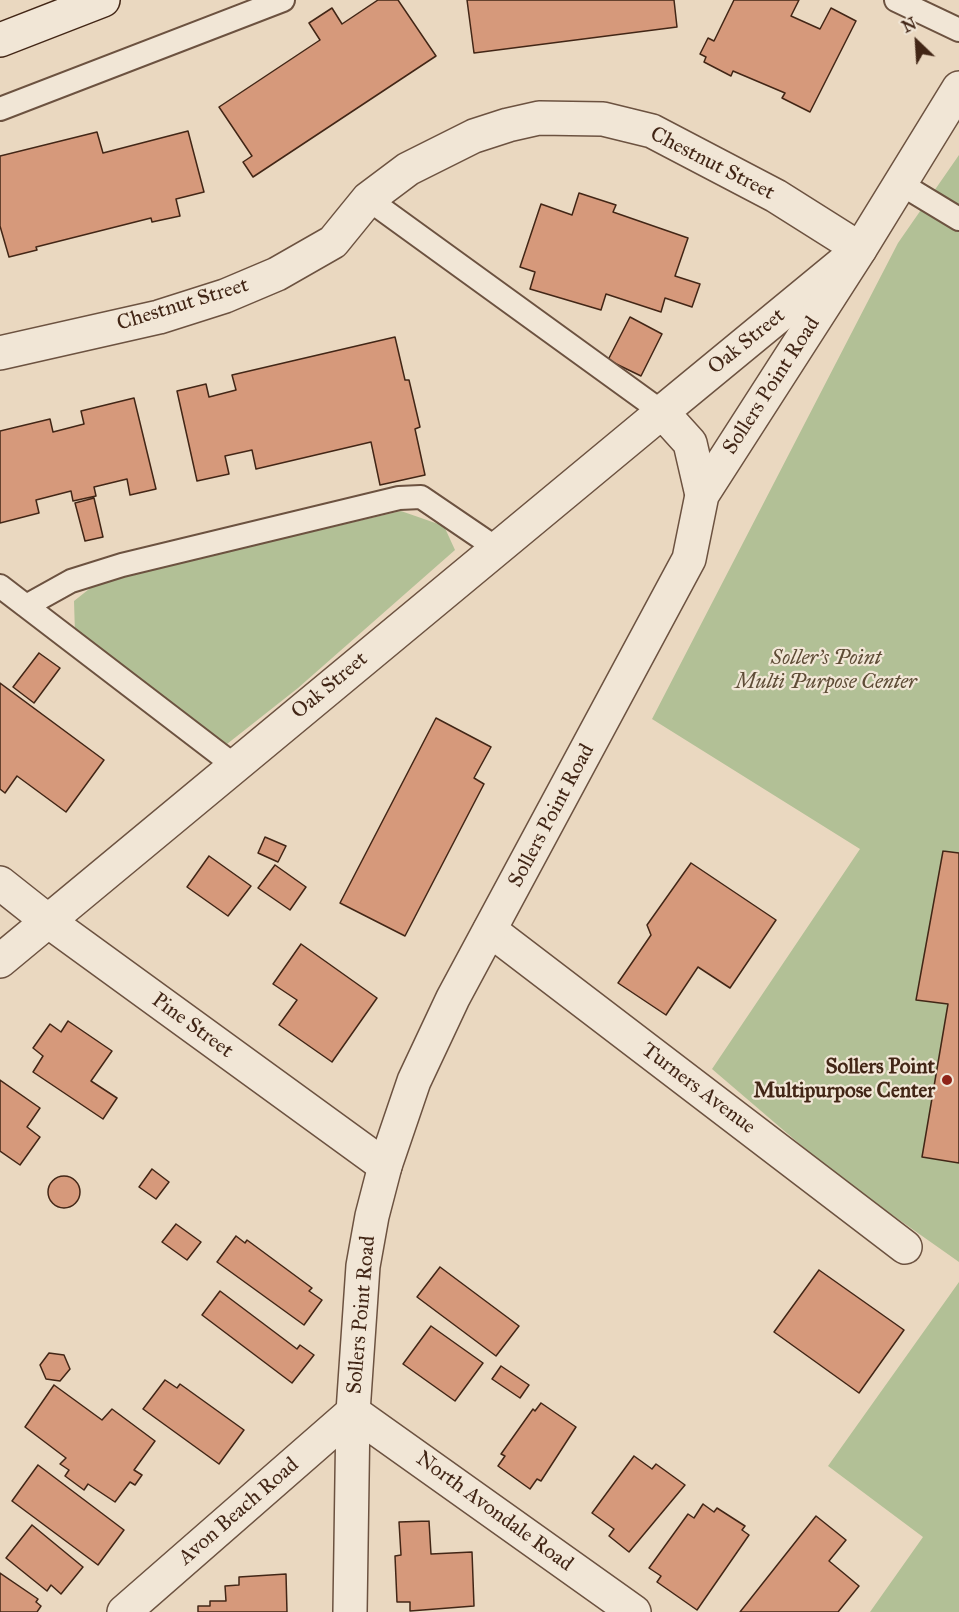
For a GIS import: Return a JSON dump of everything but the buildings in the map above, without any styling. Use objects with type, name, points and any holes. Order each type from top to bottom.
[{"type":"street","points":[[0,40],[102,0]]},
{"type":"street","name":"Sollers Point Road","points":[[350,1612],[353,1412],[363,1266],[372,1216],[385,1166],[414,1081],[453,998],[689,559],[702,495],[860,249],[959,88]]},
{"type":"street","name":"Chestnut Street","points":[[0,353],[159,317],[225,296],[277,274],[333,242],[368,199],[408,169],[474,136],[539,117],[603,118],[652,131],[776,196],[860,249]]},
{"type":"street","name":"Oak Street","points":[[0,961],[496,548],[860,249]]},
{"type":"street","points":[[662,412],[690,443],[702,495]]},
{"type":"street","name":"Pine Street","points":[[0,883],[48,921],[385,1166]]},
{"type":"street","name":"Turners Avenue","points":[[490,930],[905,1247]]},
{"type":"street","name":"Avon Beach Road","points":[[124,1612],[353,1412]]},
{"type":"street","name":"North Avondale Road","points":[[353,1412],[634,1612]]},
{"type":"lane","points":[[0,109],[283,0]]},
{"type":"lane","points":[[896,0],[959,30]]},
{"type":"lane","points":[[901,184],[959,219]]},
{"type":"lane","points":[[368,199],[662,412]]},
{"type":"lane","points":[[26,606],[71,581],[122,565],[399,498],[421,497],[496,548]]},
{"type":"lane","points":[[0,586],[235,766]]},
{"type":"green space","name":"Soller's Point Multi Purpose Center","points":[[959,155],[959,1262],[837,1176],[712,1069],[860,849],[652,719],[898,243]]},
{"type":"green space","points":[[401,511],[444,526],[455,550],[298,688],[227,744],[75,634],[74,601],[98,582]]},
{"type":"green space","points":[[959,1282],[959,1612],[870,1612],[923,1537],[828,1466]]},
{"type":"place","name":"Sollers Point Multipurpose Center","points":[[947,1080]]}]
